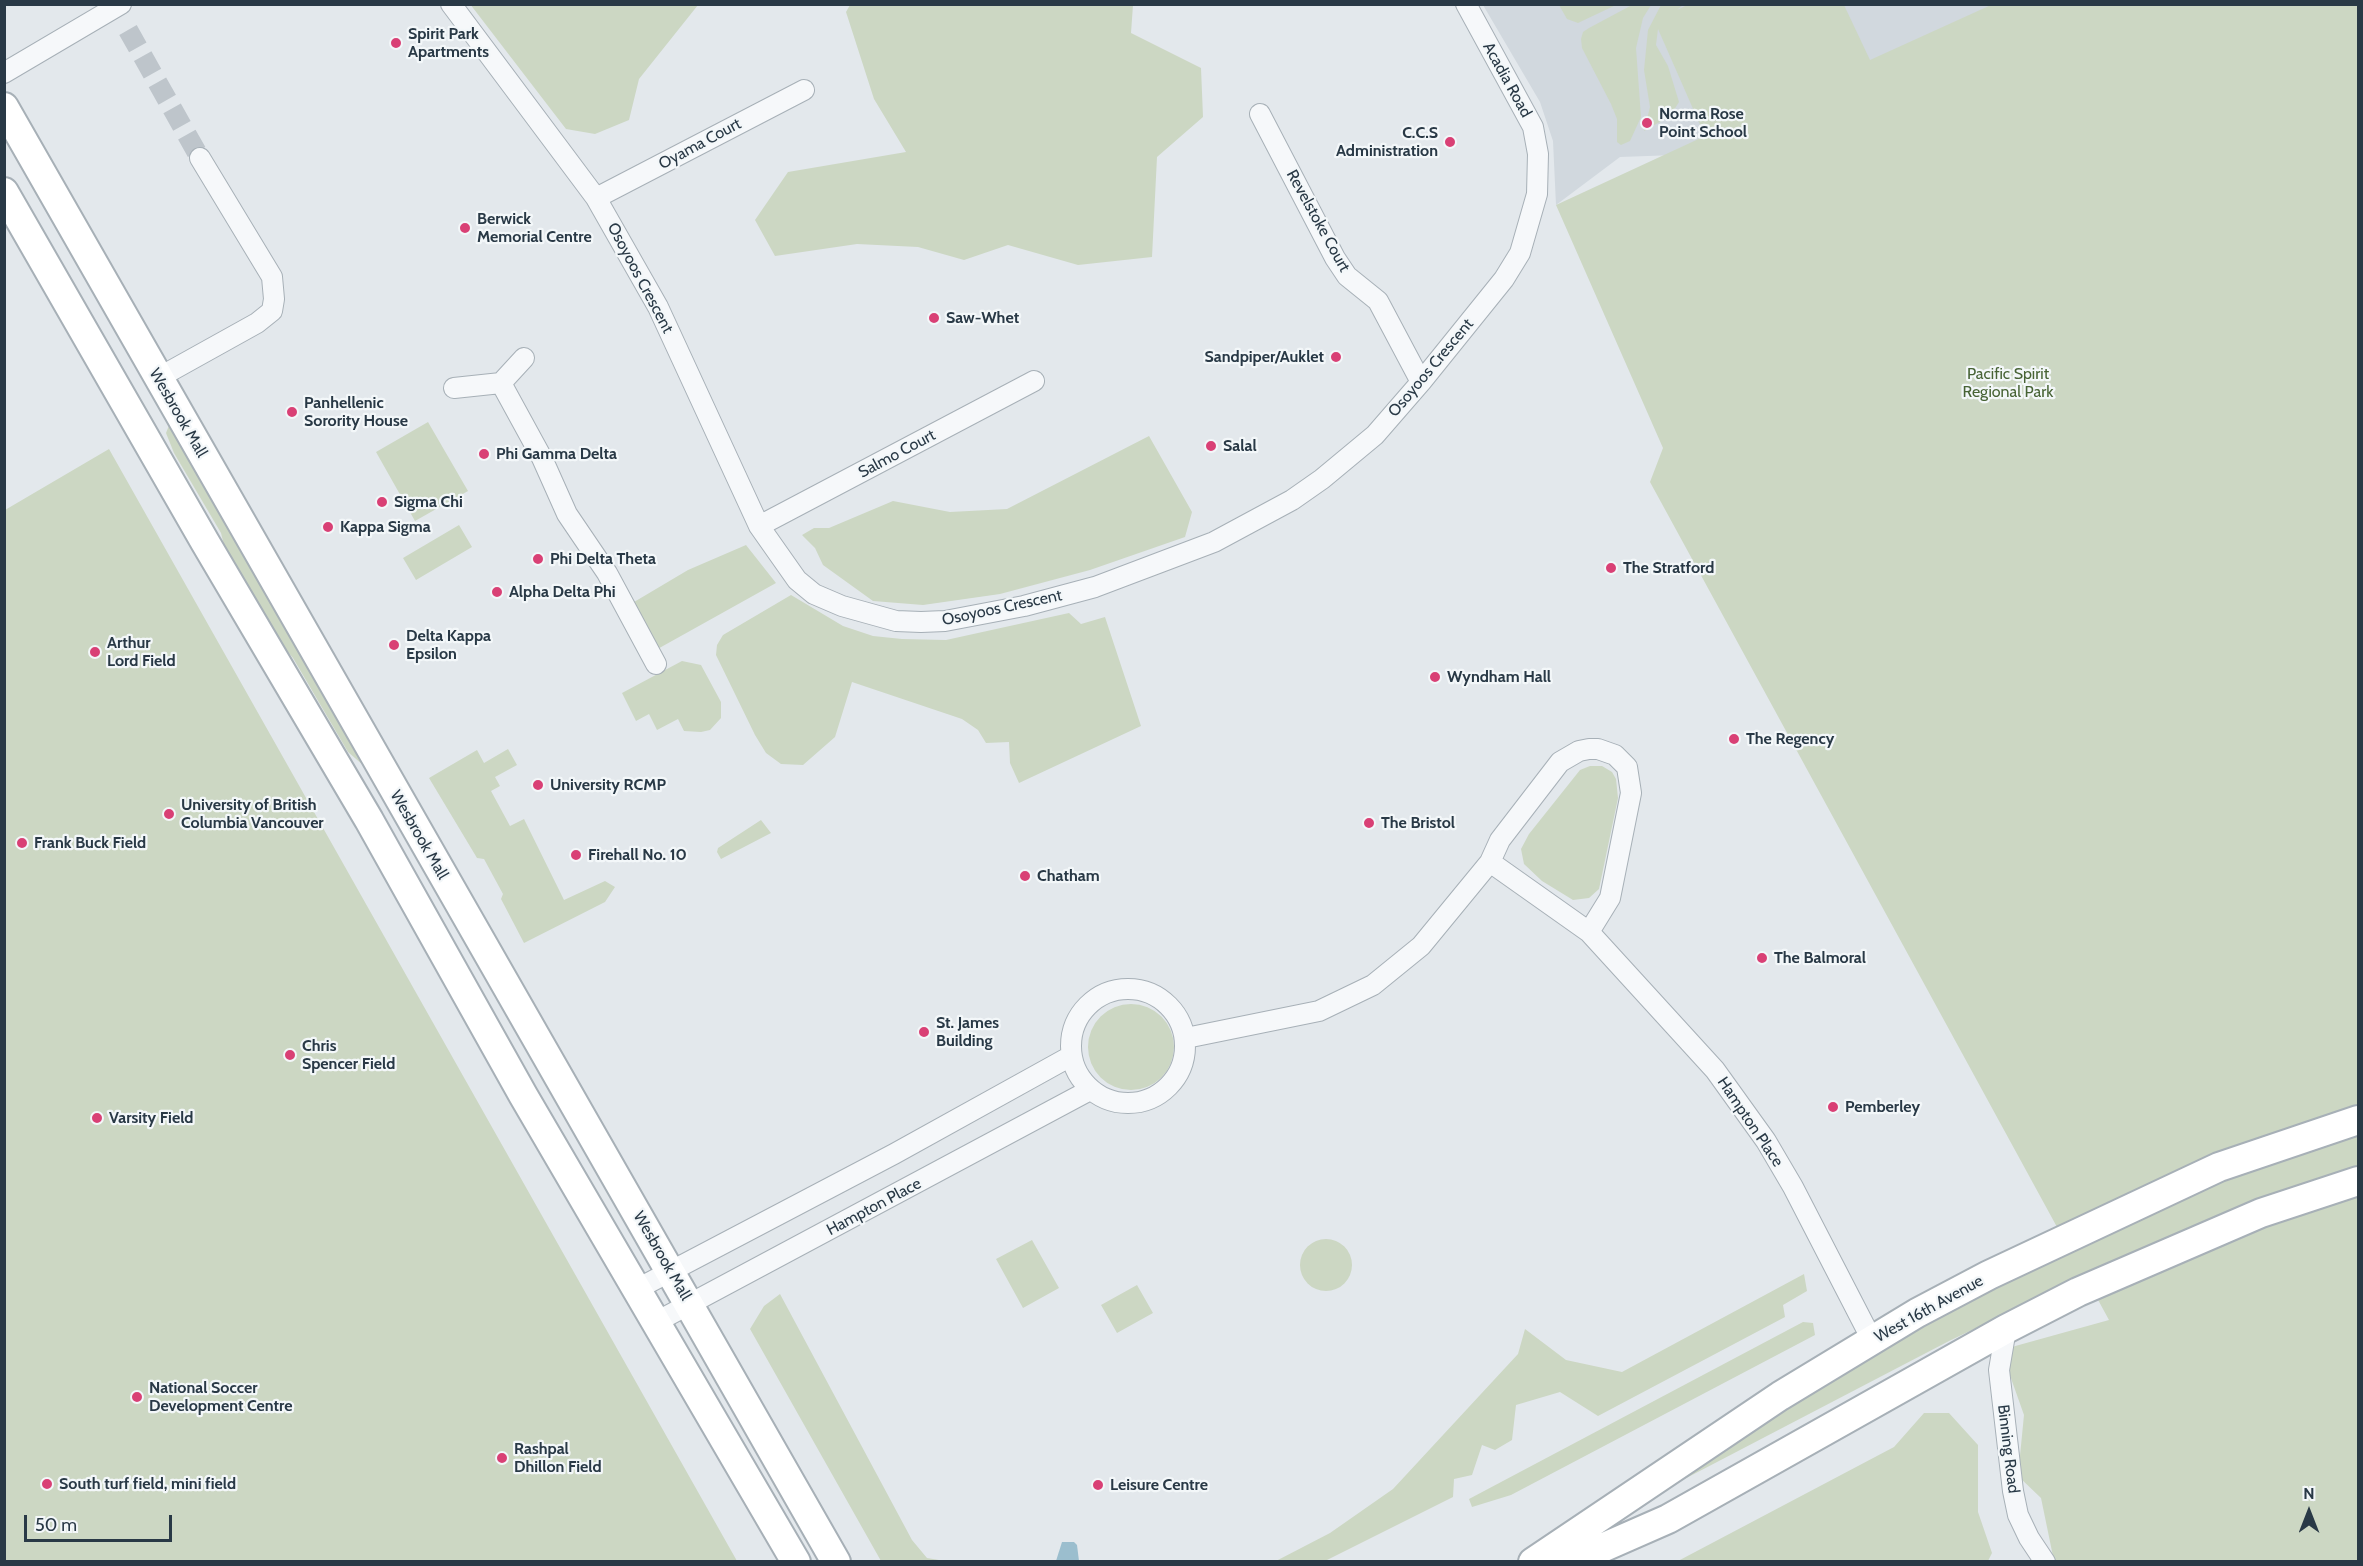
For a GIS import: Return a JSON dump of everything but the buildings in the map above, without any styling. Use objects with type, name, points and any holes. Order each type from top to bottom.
[{"type":"main road","name":"Wesbrook Mall","points":[[4,106],[836,1562]]},
{"type":"main road","points":[[4,192],[205,542],[369,820],[528,1105],[796,1562]]},
{"type":"main road","name":"West 16th Avenue","points":[[1533,1562],[1780,1396],[1872,1340],[1989,1275],[2219,1167],[2358,1119]]},
{"type":"main road","points":[[1570,1562],[1668,1519],[2006,1329],[2078,1292],[2261,1213],[2358,1181]]},
{"type":"street","points":[[4,72],[121,4]]},
{"type":"street","name":"Osoyoos Crescent","points":[[451,4],[597,198],[658,307],[759,526],[797,580],[814,594],[869,615],[896,621],[933,622],[1024,606],[1095,587],[1214,543],[1262,518],[1322,480],[1375,435],[1421,382],[1509,270],[1529,228],[1537,194]]},
{"type":"street","name":"Acadia Road","points":[[1467,4],[1533,127],[1538,153],[1537,194]]},
{"type":"street","name":"Oyama Court","points":[[597,198],[804,90]]},
{"type":"street","name":"Revelstoke Court","points":[[1260,114],[1335,258],[1347,276],[1378,301],[1421,382]]},
{"type":"street","points":[[158,378],[257,323],[272,311],[272,277],[200,158]]},
{"type":"street","points":[[454,388],[501,383],[524,358]]},
{"type":"street","name":"Salmo Court","points":[[759,526],[1034,381]]},
{"type":"street","points":[[501,383],[542,458],[567,514],[607,573],[656,664]]},
{"type":"street","points":[[1185,1038],[1319,1011],[1373,984],[1421,946],[1490,862],[1500,840],[1560,762],[1579,751],[1589,749],[1607,751],[1616,755],[1627,767],[1631,793],[1610,898],[1589,932]]},
{"type":"street","name":"Hampton Place","points":[[1490,862],[1589,932],[1683,1032],[1742,1107],[1793,1187],[1872,1340]]},
{"type":"street","points":[[1121,989],[1139,989],[1163,1000],[1180,1021],[1185,1038],[1185,1053],[1181,1069],[1173,1083],[1159,1095],[1142,1102],[1124,1103],[1106,1099],[1090,1090],[1078,1074],[1071,1056],[1071,1039],[1076,1022],[1085,1008],[1095,998],[1121,989]]},
{"type":"street","points":[[637,1289],[894,1154],[1071,1056]]},
{"type":"street","name":"Hampton Place","points":[[656,1322],[1090,1090]]},
{"type":"street","name":"Binning Road","points":[[2006,1329],[1999,1371],[2013,1491],[2018,1515],[2029,1538],[2045,1562]]},
{"type":"shaded area","name":"Norma Rose Point School","points":[[1483,5],[2006,5],[1675,155],[1620,157],[1556,205],[1553,141],[1540,102]]},
{"type":"green space","points":[[470,4],[698,5],[639,79],[629,120],[595,134],[566,129]]},
{"type":"green space","name":"Pacific Spirit Regional Park","points":[[1689,4],[1844,5],[1870,60],[1991,5],[2358,5],[2358,1561],[2054,1561],[2041,1498],[2018,1476],[2024,1415],[2001,1350],[2109,1320],[2085,1276],[1949,1341],[1648,1498],[1689,1468],[1959,1304],[2069,1249],[1650,482],[1663,448],[1556,205],[1705,136],[1658,29],[1656,45],[1668,66],[1679,102],[1670,116],[1644,131],[1650,107],[1644,70],[1648,30],[1661,5],[1683,5],[1677,10]]},
{"type":"green space","points":[[850,5],[1133,5],[1131,33],[1201,68],[1203,117],[1157,157],[1152,257],[1078,265],[1008,245],[964,260],[918,247],[857,244],[775,256],[755,220],[788,172],[906,152],[874,99],[846,12]]},
{"type":"green space","points":[[1559,5],[1616,5],[1578,23],[1567,19]]},
{"type":"green space","points":[[1632,5],[1651,5],[1643,18],[1636,48],[1641,117],[1630,141],[1621,145],[1617,142],[1617,119],[1582,48],[1581,39],[1583,32],[1589,28]]},
{"type":"green space","points":[[428,422],[468,491],[415,521],[376,452]]},
{"type":"green space","points":[[170,423],[372,768],[363,765],[348,752],[293,658],[259,618],[230,569],[221,533],[174,453],[166,433]]},
{"type":"green space","points":[[1149,436],[1192,512],[1185,537],[1090,570],[1000,594],[923,605],[873,601],[823,565],[815,548],[802,535],[814,528],[829,528],[893,501],[950,512],[1007,509]]},
{"type":"green space","name":"University of British Columbia Vancouver","points":[[109,449],[737,1561],[5,1561],[5,510]]},
{"type":"green space","points":[[459,525],[472,547],[416,580],[403,558]]},
{"type":"green space","points":[[746,545],[776,583],[654,651],[629,605],[688,570]]},
{"type":"green space","points":[[791,595],[843,626],[873,636],[902,639],[946,640],[1069,613],[1081,624],[1105,617],[1141,726],[1019,783],[1010,763],[1009,742],[986,743],[978,730],[962,719],[852,682],[835,737],[803,765],[781,764],[766,753],[755,735],[716,655],[717,645],[723,635]]},
{"type":"green space","points":[[682,661],[701,665],[721,702],[721,718],[710,730],[701,732],[684,731],[678,719],[657,730],[649,714],[636,721],[622,693]]},
{"type":"green space","points":[[508,749],[517,765],[495,777],[500,786],[491,791],[510,826],[524,819],[564,900],[605,881],[615,887],[605,902],[524,943],[501,899],[503,894],[484,859],[477,858],[429,778],[477,750],[484,763]]},
{"type":"green space","points":[[1590,766],[1602,766],[1612,772],[1616,779],[1618,798],[1599,889],[1589,898],[1573,900],[1542,881],[1524,864],[1521,849],[1529,834],[1580,770]]},
{"type":"green space","points":[[761,820],[771,833],[721,859],[717,852],[718,848]]},
{"type":"green space","points":[[1131,1004],[1148,1007],[1162,1016],[1171,1030],[1174,1047],[1171,1064],[1162,1078],[1148,1087],[1131,1090],[1114,1087],[1100,1078],[1091,1064],[1088,1047],[1091,1030],[1100,1016],[1114,1007]]},
{"type":"green space","points":[[1321,1239],[1331,1239],[1341,1243],[1348,1250],[1352,1265],[1348,1280],[1341,1287],[1331,1291],[1321,1291],[1311,1287],[1304,1280],[1300,1270],[1300,1260],[1304,1250],[1311,1243]]},
{"type":"green space","points":[[1032,1240],[1059,1288],[1023,1308],[996,1259]]},
{"type":"green space","points":[[1804,1274],[1807,1291],[1783,1305],[1785,1317],[1598,1416],[1560,1392],[1516,1405],[1512,1440],[1495,1450],[1482,1445],[1472,1475],[1454,1479],[1453,1497],[1325,1561],[1276,1561],[1330,1533],[1393,1489],[1518,1354],[1525,1329],[1566,1360],[1622,1372]]},
{"type":"green space","points":[[1137,1285],[1153,1313],[1117,1333],[1101,1305]]},
{"type":"green space","points":[[780,1294],[912,1540],[927,1558],[945,1561],[881,1561],[750,1329],[764,1306]]},
{"type":"green space","points":[[1803,1322],[1813,1323],[1815,1335],[1511,1495],[1472,1507],[1469,1499]]},
{"type":"green space","points":[[1924,1413],[1949,1413],[1978,1445],[1978,1512],[1992,1553],[1988,1561],[1678,1561],[1894,1447]]},
{"type":"water","points":[[1062,1542],[1074,1542],[1077,1545],[1079,1561],[1056,1561]]},
{"type":"tunnel","points":[[128,30],[200,158]]},
{"type":"place","name":"Spirit Park Apartments","points":[[396,43]]},
{"type":"place","name":"Norma Rose Point School","points":[[1647,123]]},
{"type":"place","name":"C.C.S Administration","points":[[1450,142]]},
{"type":"place","name":"Berwick Memorial Centre","points":[[465,228]]},
{"type":"place","name":"Saw-Whet","points":[[934,318]]},
{"type":"place","name":"Sandpiper/Auklet","points":[[1336,357]]},
{"type":"place","name":"Panhellenic Sorority House","points":[[292,412]]},
{"type":"place","name":"Salal","points":[[1211,446]]},
{"type":"place","name":"Phi Gamma Delta","points":[[484,454]]},
{"type":"place","name":"Sigma Chi","points":[[382,502]]},
{"type":"place","name":"Kappa Sigma","points":[[328,527]]},
{"type":"place","name":"Phi Delta Theta","points":[[538,559]]},
{"type":"place","name":"The Stratford","points":[[1611,568]]},
{"type":"place","name":"Alpha Delta Phi","points":[[497,592]]},
{"type":"place","name":"Delta Kappa Epsilon","points":[[394,645]]},
{"type":"place","name":"Arthur Lord Field","points":[[95,652]]},
{"type":"place","name":"Wyndham Hall","points":[[1435,677]]},
{"type":"place","name":"The Regency","points":[[1734,739]]},
{"type":"place","name":"University RCMP","points":[[538,785]]},
{"type":"place","name":"University of British Columbia Vancouver","points":[[169,814]]},
{"type":"place","name":"The Bristol","points":[[1369,823]]},
{"type":"place","name":"Frank Buck Field","points":[[22,843]]},
{"type":"place","name":"Firehall No. 10","points":[[576,855]]},
{"type":"place","name":"Chatham","points":[[1025,876]]},
{"type":"place","name":"The Balmoral","points":[[1762,958]]},
{"type":"place","name":"St. James Building","points":[[924,1032]]},
{"type":"place","name":"Chris Spencer Field","points":[[290,1055]]},
{"type":"place","name":"Pemberley","points":[[1833,1107]]},
{"type":"place","name":"Varsity Field","points":[[97,1118]]},
{"type":"place","name":"National Soccer Development Centre","points":[[137,1397]]},
{"type":"place","name":"Rashpal Dhillon Field","points":[[502,1458]]},
{"type":"place","name":"South turf field, mini field","points":[[47,1484]]},
{"type":"place","name":"Leisure Centre","points":[[1098,1485]]}]
